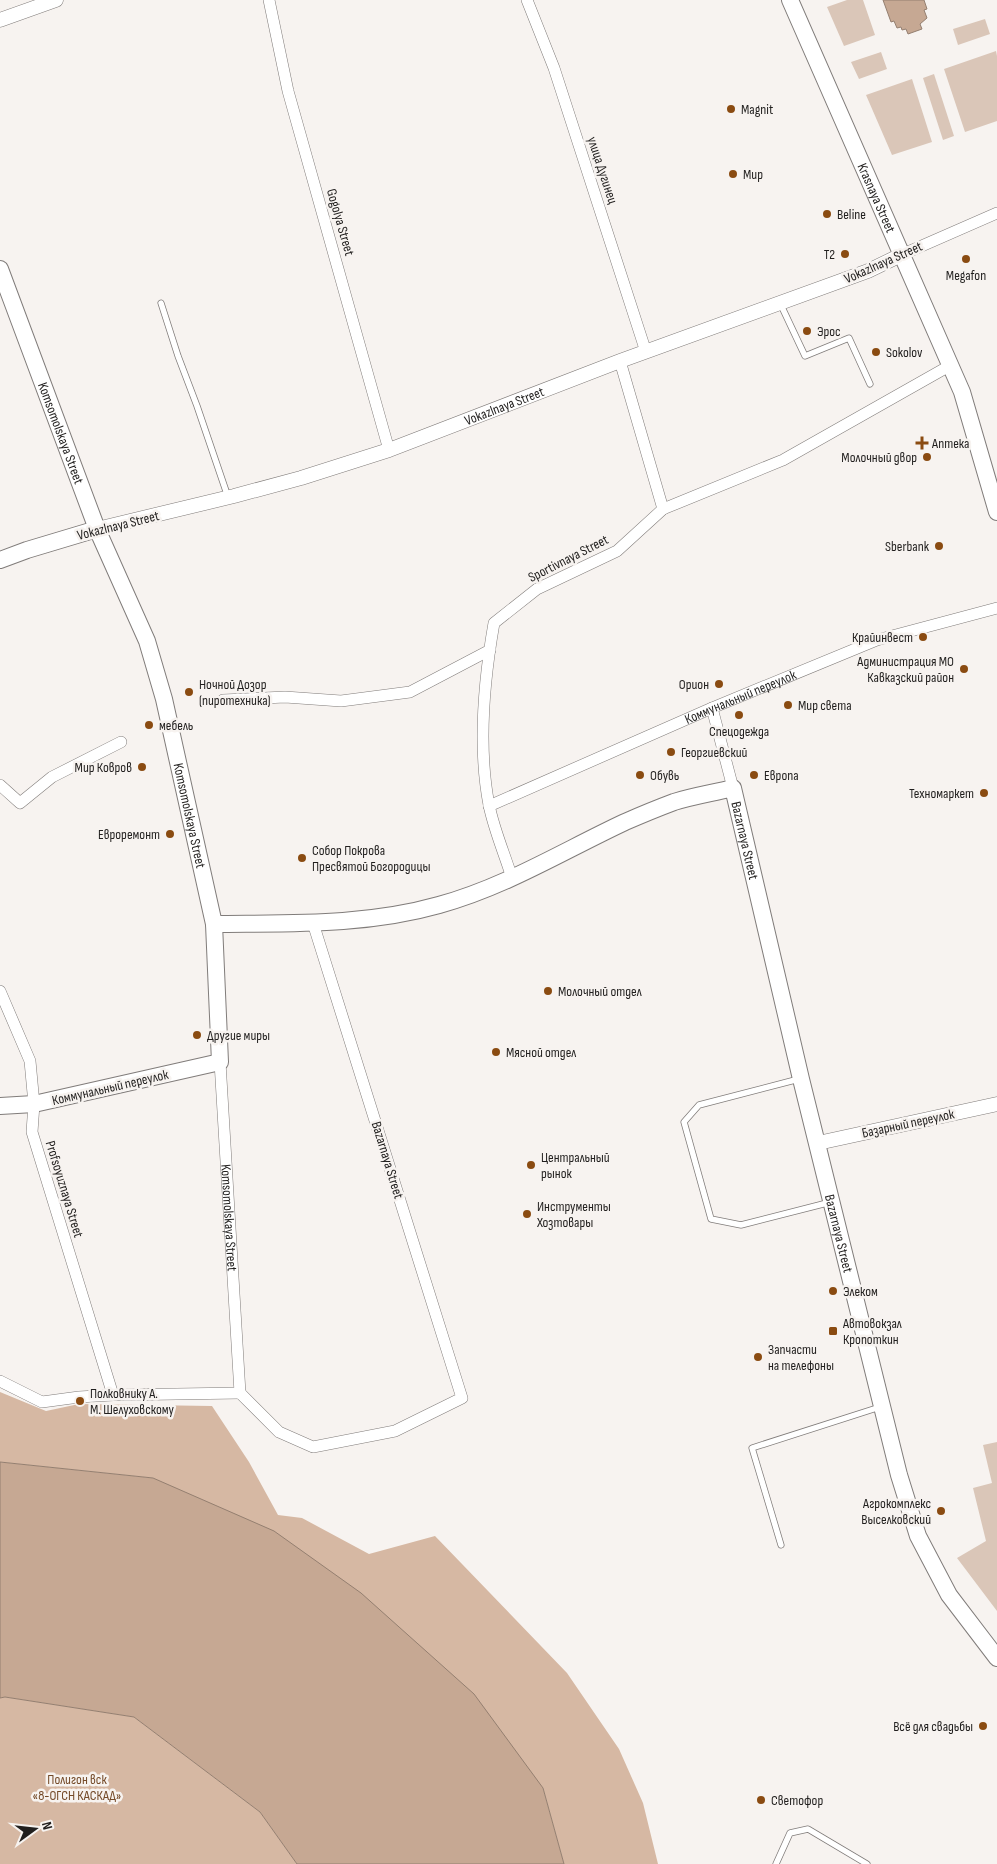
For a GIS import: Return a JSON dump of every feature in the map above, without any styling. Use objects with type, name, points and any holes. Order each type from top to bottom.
[{"type":"main road","name":"Krasnaya Street","points":[[790,0],[962,392],[997,512]]},
{"type":"main road","name":"Komsomolskaya Street","points":[[0,269],[97,529],[147,641],[164,699],[214,924],[220,1062]]},
{"type":"main road","name":"Vokazlnaya Street","points":[[0,560],[97,529]]},
{"type":"main road","name":"Bazarnaya Street","points":[[214,924],[314,923],[394,916],[440,905],[512,878],[625,822],[674,802],[733,788],[899,1475],[918,1536],[949,1595],[997,1658]]},
{"type":"main road","name":"Коммунальный переулок","points":[[0,1106],[34,1104],[220,1062]]},
{"type":"street","points":[[0,20],[56,0]]},
{"type":"street","name":"Gogolya Street","points":[[269,0],[288,91],[389,450]]},
{"type":"street","name":"улица Дугинец","points":[[527,0],[554,68],[646,352]]},
{"type":"street","name":"Vokazlnaya Street","points":[[97,529],[301,478],[389,450],[620,361],[868,271],[997,213]]},
{"type":"street","points":[[620,361],[663,509]]},
{"type":"street","name":"Sportivnaya Street","points":[[512,878],[489,806],[482,747],[494,623],[537,589],[617,551],[663,509],[783,460],[951,366]]},
{"type":"street","name":"Коммунальный переулок","points":[[489,806],[712,708],[877,640],[997,608]]},
{"type":"street","points":[[223,700],[285,697],[341,700],[410,692],[490,650]]},
{"type":"street","name":"Bazarnaya Street","points":[[712,708],[733,788]]},
{"type":"street","points":[[0,784],[20,803],[52,777],[121,742]]},
{"type":"street","name":"Bazarnaya Street","points":[[240,1393],[279,1432],[313,1448],[395,1431],[462,1398],[314,923]]},
{"type":"street","name":"Profsoyuznaya Street","points":[[0,991],[30,1061],[34,1104],[32,1132],[113,1395]]},
{"type":"street","name":"Komsomolskaya Street","points":[[220,1062],[240,1393]]},
{"type":"street","name":"Базарный переулок","points":[[818,1143],[997,1104]]},
{"type":"street","points":[[0,1381],[42,1402],[113,1395],[240,1393]]},
{"type":"lane","points":[[161,303],[228,497]]},
{"type":"lane","points":[[780,303],[804,356],[850,338],[870,384]]},
{"type":"lane","points":[[802,1079],[699,1105],[684,1122],[711,1220],[741,1225],[833,1201]]},
{"type":"lane","points":[[781,1545],[752,1448],[882,1406]]},
{"type":"lane","points":[[776,1864],[790,1833],[808,1829],[867,1864]]},
{"type":"shaded area","points":[[847,0],[863,0],[875,35],[844,46],[827,7]]},
{"type":"shaded area","points":[[883,0],[924,0],[927,9],[924,10],[927,18],[920,24],[922,29],[908,34],[906,29],[897,28],[894,21],[891,22]]},
{"type":"shaded area","points":[[985,19],[990,34],[958,45],[953,29]]},
{"type":"shaded area","points":[[996,51],[997,121],[965,132],[944,69]]},
{"type":"shaded area","points":[[881,52],[887,69],[859,79],[851,62]]},
{"type":"shaded area","points":[[934,74],[954,136],[943,140],[923,78]]},
{"type":"shaded area","points":[[912,79],[932,142],[892,155],[866,95]]},
{"type":"shaded area","points":[[997,1442],[997,1611],[957,1558],[986,1541],[973,1488],[992,1483],[983,1445]]},
{"type":"shaded area","points":[[0,1462],[153,1478],[274,1531],[361,1593],[474,1694],[543,1788],[564,1864],[297,1864],[260,1812],[134,1717],[5,1697],[0,1698]]},
{"type":"green space","points":[[0,1392],[46,1411],[79,1404],[212,1406],[249,1462],[278,1515],[302,1518],[369,1554],[435,1536],[567,1673],[619,1749],[643,1803],[658,1864],[564,1864],[543,1788],[153,1478],[0,1462]]},
{"type":"green space","name":"Полигон вск «8-ОГСН КАСКАД»","points":[[5,1697],[134,1717],[260,1812],[297,1864],[0,1864],[0,1698]]},
{"type":"place","name":"Magnit","points":[[731,109]]},
{"type":"place","name":"Мир","points":[[733,174]]},
{"type":"place","name":"Beline","points":[[827,214]]},
{"type":"place","name":"T2","points":[[845,254]]},
{"type":"place","name":"Megafon","points":[[966,259]]},
{"type":"place","name":"Эрос","points":[[807,331]]},
{"type":"place","name":"Sokolov","points":[[876,352]]},
{"type":"place","name":"Аптека","points":[[922,443]]},
{"type":"place","name":"Молочный двор","points":[[927,457]]},
{"type":"place","name":"Sberbank","points":[[939,546]]},
{"type":"place","name":"Крайинвест","points":[[923,637]]},
{"type":"place","name":"Администрация МО Кавказский район","points":[[964,669]]},
{"type":"place","name":"Орион","points":[[719,684]]},
{"type":"place","name":"Ночной Дозор (пиротехника)","points":[[189,692]]},
{"type":"place","name":"Мир света","points":[[788,705]]},
{"type":"place","name":"Спецодежда","points":[[739,715]]},
{"type":"place","name":"мебель","points":[[149,725]]},
{"type":"place","name":"Георгиевский","points":[[671,752]]},
{"type":"place","name":"Мир Ковров","points":[[142,767]]},
{"type":"place","name":"Обувь","points":[[640,775]]},
{"type":"place","name":"Европа","points":[[754,775]]},
{"type":"place","name":"Техномаркет","points":[[984,793]]},
{"type":"place","name":"Евроремонт","points":[[170,834]]},
{"type":"place","name":"Собор Покрова Пресвятой Богородицы","points":[[302,858]]},
{"type":"place","name":"Молочный отдел","points":[[548,991]]},
{"type":"place","name":"Другие миры","points":[[197,1035]]},
{"type":"place","name":"Мясной отдел","points":[[496,1052]]},
{"type":"place","name":"Центральный рынок","points":[[531,1165]]},
{"type":"place","name":"Инструменты Хозтовары","points":[[527,1214]]},
{"type":"place","name":"Элеком","points":[[833,1291]]},
{"type":"place","name":"Автовокзал Кропоткин","points":[[833,1331]]},
{"type":"place","name":"Запчасти на телефоны","points":[[758,1357]]},
{"type":"place","name":"Полковнику А. М. Шелуховскому","points":[[80,1401]]},
{"type":"place","name":"Агрокомплекс Выселковский","points":[[941,1511]]},
{"type":"place","name":"Всё для свадьбы","points":[[983,1726]]},
{"type":"place","name":"Светофор","points":[[761,1800]]}]
